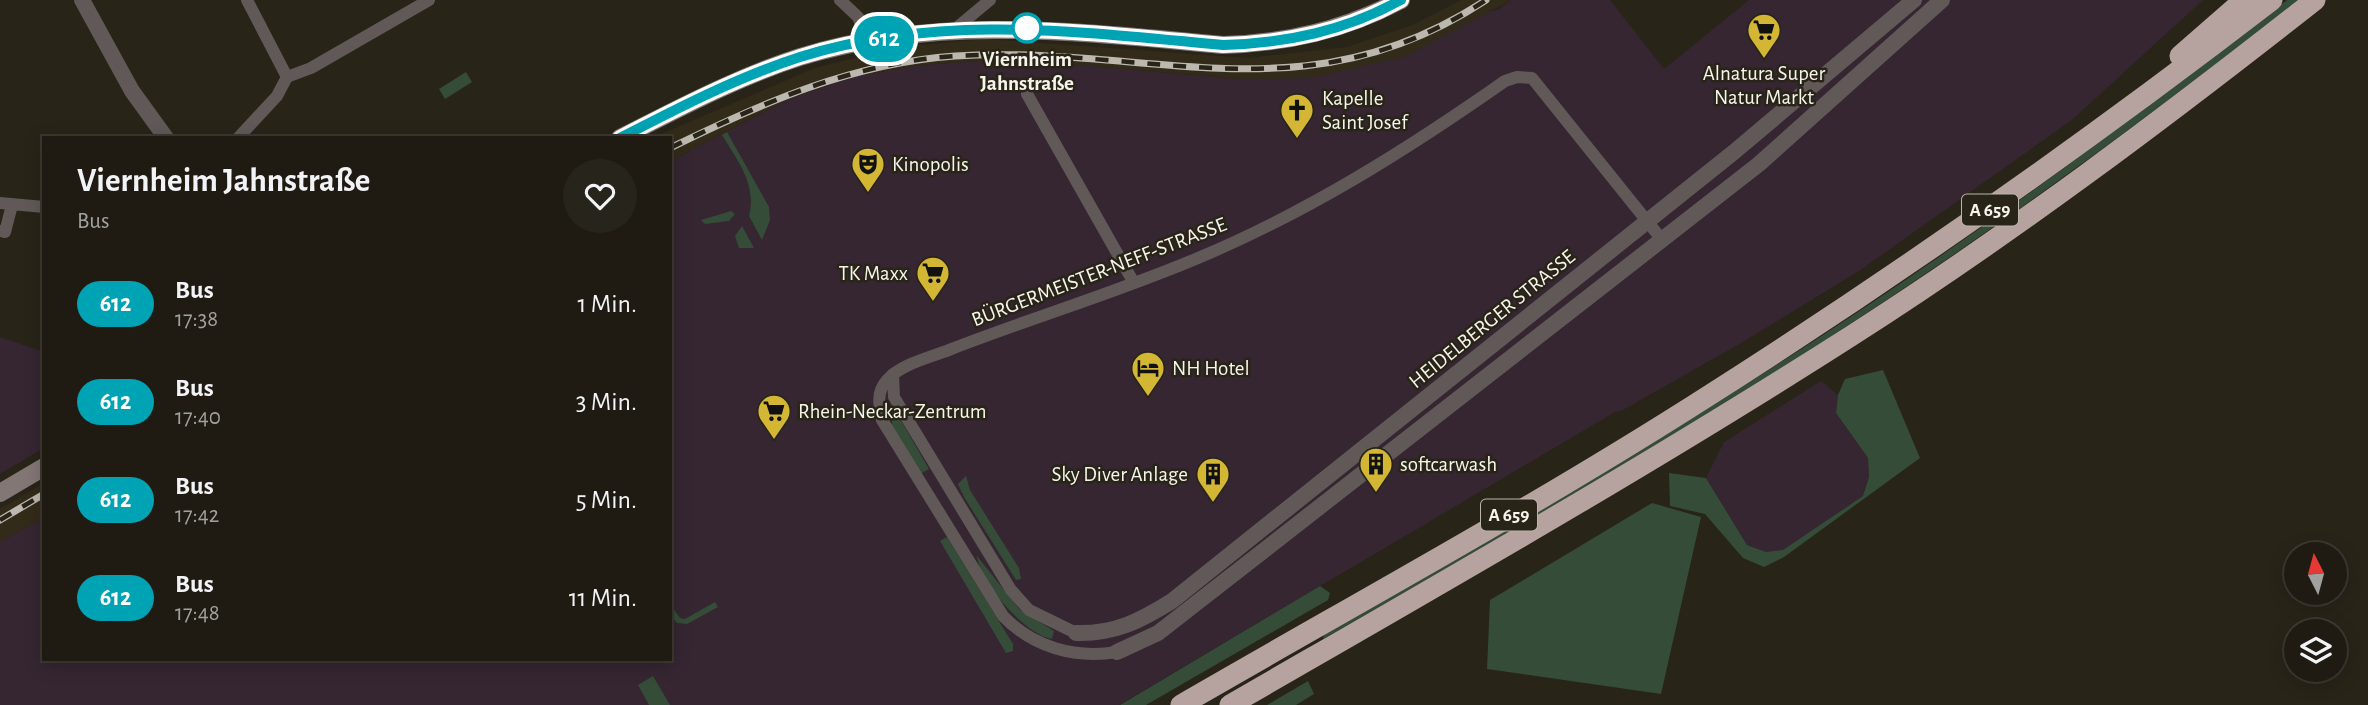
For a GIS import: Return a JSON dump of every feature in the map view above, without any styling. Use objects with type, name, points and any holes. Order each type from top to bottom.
[{"type":"highway","points":[[2145,98],[2186,49],[2244,0]]},
{"type":"highway","name":"A 659","points":[[1181,705],[1566,483],[1703,399],[1981,216],[2145,98],[2272,0]]},
{"type":"highway","name":"A 659","points":[[1230,705],[1686,440],[1853,335],[2134,140],[2315,0]]},
{"type":"main road","points":[[624,136],[768,69],[822,51],[868,42],[955,29],[1017,28],[1223,45],[1255,44],[1329,31],[1401,0]]},
{"type":"main road","points":[[0,493],[42,468]]},
{"type":"street","points":[[82,0],[132,91],[165,136]]},
{"type":"street","points":[[247,0],[287,77]]},
{"type":"street","points":[[240,136],[277,96],[287,77],[311,68],[429,0]]},
{"type":"street","points":[[840,0],[858,17],[868,42]]},
{"type":"street","points":[[955,29],[990,0]]},
{"type":"street","name":"HEIDELBERGER STRASSE","points":[[1076,634],[1116,631],[1138,623],[1172,601],[1647,222],[1838,67],[1914,0]]},
{"type":"street","name":"HEIDELBERGER STRASSE","points":[[1117,652],[1158,633],[1456,398],[1539,338],[1663,241],[1759,164],[1942,0]]},
{"type":"street","name":"BÜRGERMEISTER-NEFF-STRASSE","points":[[893,374],[1002,330],[1134,284],[1296,213],[1394,158],[1505,81],[1517,77],[1532,78],[1663,241]]},
{"type":"street","points":[[1027,94],[1134,284]]},
{"type":"street","points":[[0,231],[5,232],[6,204],[42,207]]},
{"type":"street","points":[[893,374],[891,387],[894,397],[1011,590],[1029,610],[1076,634]]},
{"type":"street","points":[[893,374],[880,390],[878,403],[882,420],[1003,616],[1032,640],[1053,648],[1088,655],[1117,652]]},
{"type":"shaded area","points":[[1461,0],[1511,0],[1407,56],[1312,78],[1240,79],[1009,59],[920,65],[856,76],[791,98],[672,160],[672,136],[657,136],[815,68],[897,47],[986,39],[1248,58],[1347,47],[1415,24]]},
{"type":"shaded area","points":[[1511,0],[1610,0],[1664,69],[1749,0],[2203,0],[2073,119],[1862,269],[1743,342],[1615,412],[1119,705],[0,705],[0,542],[42,518],[42,661],[672,661],[672,160],[791,98],[856,76],[920,65],[1009,59],[1240,79],[1499,9]]},
{"type":"shaded area","points":[[0,337],[42,351],[42,449],[0,474]]},
{"type":"shaded area","points":[[1821,381],[1838,395],[1836,413],[1868,458],[1869,477],[1863,496],[1783,551],[1766,552],[1747,545],[1706,478],[1724,442]]},
{"type":"shaded area","points":[[42,484],[42,518],[0,542],[0,509]]},
{"type":"green space","points":[[2287,0],[2299,0],[2067,175],[1888,299],[1640,455],[1323,639],[1324,634],[1640,449],[1826,333],[2060,171]]},
{"type":"green space","points":[[466,72],[472,82],[445,99],[439,89]]},
{"type":"green space","points":[[727,132],[769,207],[770,220],[762,240],[749,216],[751,205],[748,184],[722,135]]},
{"type":"green space","points":[[731,211],[735,214],[729,221],[705,224],[701,220]]},
{"type":"green space","points":[[742,226],[754,248],[739,248],[735,236]]},
{"type":"green space","points":[[1883,370],[1920,458],[1784,557],[1764,567],[1743,558],[1705,514],[1670,506],[1669,473],[1706,478],[1747,545],[1766,552],[1783,550],[1863,496],[1869,477],[1868,458],[1836,413],[1838,395],[1845,379]]},
{"type":"green space","points":[[892,405],[929,469],[920,474],[892,427]]},
{"type":"green space","points":[[966,476],[970,490],[1019,568],[1021,579],[1016,580],[964,497],[958,484]]},
{"type":"green space","points":[[1652,503],[1701,517],[1661,694],[1487,669],[1490,600]]},
{"type":"green space","points":[[947,537],[1013,644],[1013,651],[1006,653],[940,541]]},
{"type":"green space","points":[[977,556],[1020,610],[1054,631],[1052,639],[1029,627],[1005,605],[986,579]]},
{"type":"green space","points":[[1320,586],[1330,593],[1328,600],[1146,705],[1120,705]]},
{"type":"green space","points":[[715,602],[718,607],[687,624],[677,623],[672,617],[672,607],[680,618],[685,619]]},
{"type":"green space","points":[[653,676],[670,705],[649,705],[638,685]]},
{"type":"green space","points":[[1308,681],[1314,694],[1296,705],[1267,705]]},
{"type":"railway","points":[[672,147],[808,88],[844,76],[917,60],[955,56],[1026,55],[1225,68],[1289,67],[1354,58],[1419,36],[1486,0]]},
{"type":"railway","points":[[0,520],[42,495]]},
{"type":"bus line","name":"612","points":[[624,136],[768,69],[800,57],[851,45],[955,29],[980,28],[1048,29],[1223,45],[1255,44],[1293,40],[1329,31],[1401,0]]},
{"type":"place","name":"Viernheim Jahnstraße","points":[[1027,28]]},
{"type":"place","name":"Alnatura Super Natur Markt","points":[[1764,60]]},
{"type":"place","name":"Kapelle Saint Josef","points":[[1297,140]]},
{"type":"place","name":"Kinopolis","points":[[868,194]]},
{"type":"place","name":"TK Maxx","points":[[933,303]]},
{"type":"place","name":"NH Hotel","points":[[1148,398]]},
{"type":"place","name":"Rhein-Neckar-Zentrum","points":[[774,441]]},
{"type":"place","name":"softcarwash","points":[[1376,494]]},
{"type":"place","name":"Sky Diver Anlage","points":[[1213,504]]}]
